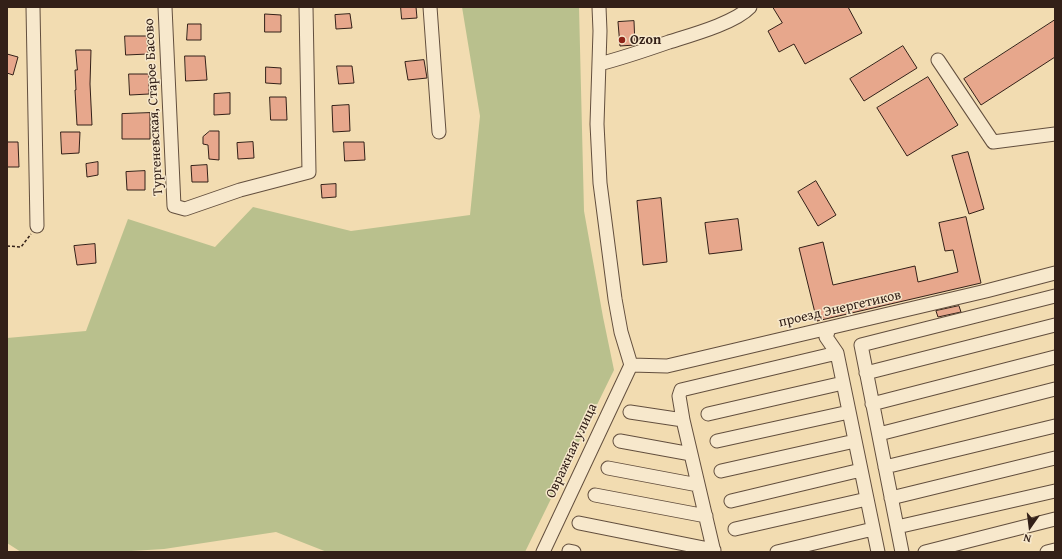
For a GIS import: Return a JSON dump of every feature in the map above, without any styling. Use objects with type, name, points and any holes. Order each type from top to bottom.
[{"type":"street","points":[[33,7],[37,226]]},
{"type":"street","name":"Тургеневская, Старое Басово","points":[[165,7],[174,206],[185,209],[240,190],[309,172],[306,7]]},
{"type":"street","points":[[430,7],[439,132]]},
{"type":"street","points":[[599,7],[600,31],[597,124],[600,183],[615,299],[621,332],[631,365]]},
{"type":"street","points":[[599,64],[616,60],[706,30],[745,13],[750,7]]},
{"type":"street","points":[[938,60],[993,142],[1055,134]]},
{"type":"street","name":"проезд Энергетиков","points":[[631,365],[668,366],[986,291],[1055,273]]},
{"type":"street","points":[[902,552],[861,345],[1055,296]]},
{"type":"street","points":[[866,373],[1055,325]]},
{"type":"street","points":[[829,328],[826,337],[837,353],[878,552]]},
{"type":"street","points":[[579,523],[714,551],[683,420],[679,396],[681,390],[837,353]]},
{"type":"street","points":[[872,404],[1055,357]]},
{"type":"street","name":"Овражная улица","points":[[543,552],[631,365]]},
{"type":"street","points":[[708,414],[843,383]]},
{"type":"street","points":[[878,434],[1055,389]]},
{"type":"street","points":[[630,412],[683,420]]},
{"type":"street","points":[[717,441],[849,412]]},
{"type":"street","points":[[885,467],[1055,426]]},
{"type":"street","points":[[620,441],[691,454]]},
{"type":"street","points":[[720,471],[855,441]]},
{"type":"street","points":[[891,498],[1055,458]]},
{"type":"street","points":[[608,468],[698,485]]},
{"type":"street","points":[[731,500],[861,470]]},
{"type":"street","points":[[897,527],[1055,491]]},
{"type":"street","points":[[595,495],[706,516]]},
{"type":"street","points":[[736,529],[867,499]]},
{"type":"street","points":[[924,552],[1055,520]]},
{"type":"street","points":[[777,552],[873,529]]},
{"type":"street","points":[[1047,552],[1055,550]]},
{"type":"path","points":[[7,246],[21,247],[37,226]]},
{"type":"green space","points":[[462,7],[579,7],[584,211],[614,370],[525,552],[327,552],[276,532],[164,549],[115,552],[21,552],[7,543],[7,338],[86,331],[128,219],[215,247],[253,207],[351,231],[470,215],[480,116]]},
{"type":"building","points":[[401,7],[416,7],[417,18],[402,19]]},
{"type":"building","points":[[773,7],[848,7],[862,33],[805,64],[794,44],[779,52],[768,31],[782,23]]},
{"type":"building","points":[[265,14],[281,15],[281,32],[265,32]]},
{"type":"building","points":[[350,14],[352,28],[336,29],[335,15]]},
{"type":"building","points":[[1055,20],[1055,57],[981,105],[964,79]]},
{"type":"building","points":[[634,21],[635,45],[620,46],[618,22]]},
{"type":"building","points":[[188,24],[201,24],[201,40],[187,40]]},
{"type":"building","points":[[125,36],[147,36],[148,54],[126,55]]},
{"type":"building","points":[[903,46],[917,68],[864,101],[850,79]]},
{"type":"building","points":[[76,50],[91,50],[90,84],[92,125],[77,125],[75,90],[75,70],[77,70]]},
{"type":"building","points":[[7,54],[18,57],[13,75],[7,73]]},
{"type":"building","points":[[185,56],[205,56],[207,80],[186,81]]},
{"type":"building","points":[[424,60],[427,78],[408,80],[405,62]]},
{"type":"building","points":[[337,66],[352,66],[354,83],[339,84]]},
{"type":"building","points":[[266,67],[281,68],[281,84],[266,83]]},
{"type":"building","points":[[129,74],[149,74],[149,94],[130,95]]},
{"type":"building","points":[[928,77],[958,125],[907,156],[877,108]]},
{"type":"building","points":[[230,93],[230,114],[214,115],[214,94]]},
{"type":"building","points":[[270,97],[286,97],[287,120],[271,120]]},
{"type":"building","points":[[349,105],[350,131],[333,132],[332,106]]},
{"type":"building","points":[[150,113],[150,139],[122,139],[122,114]]},
{"type":"building","points":[[210,131],[219,131],[219,160],[209,159],[208,145],[203,144],[203,137]]},
{"type":"building","points":[[61,132],[80,132],[79,153],[62,154]]},
{"type":"building","points":[[7,142],[18,142],[19,167],[7,167]]},
{"type":"building","points":[[253,142],[254,158],[238,159],[237,143]]},
{"type":"building","points":[[344,142],[364,142],[365,160],[345,161]]},
{"type":"building","points":[[968,152],[984,209],[969,214],[952,156]]},
{"type":"building","points":[[98,162],[98,175],[87,177],[86,164]]},
{"type":"building","points":[[207,165],[208,182],[192,182],[191,166]]},
{"type":"building","points":[[145,171],[145,190],[127,190],[126,172]]},
{"type":"building","points":[[816,181],[836,215],[818,226],[798,192]]},
{"type":"building","points":[[336,184],[336,197],[322,198],[321,185]]},
{"type":"building","points":[[661,198],[667,262],[643,265],[637,201]]},
{"type":"building","points":[[966,217],[981,283],[817,321],[799,248],[823,242],[833,285],[915,266],[918,282],[958,272],[953,250],[945,251],[939,223]]},
{"type":"building","points":[[738,219],[742,250],[709,254],[705,223]]},
{"type":"building","points":[[95,244],[96,263],[77,265],[74,246]]},
{"type":"building","points":[[959,306],[961,312],[938,317],[936,311]]},
{"type":"place","name":"Ozon","points":[[622,40]]}]
